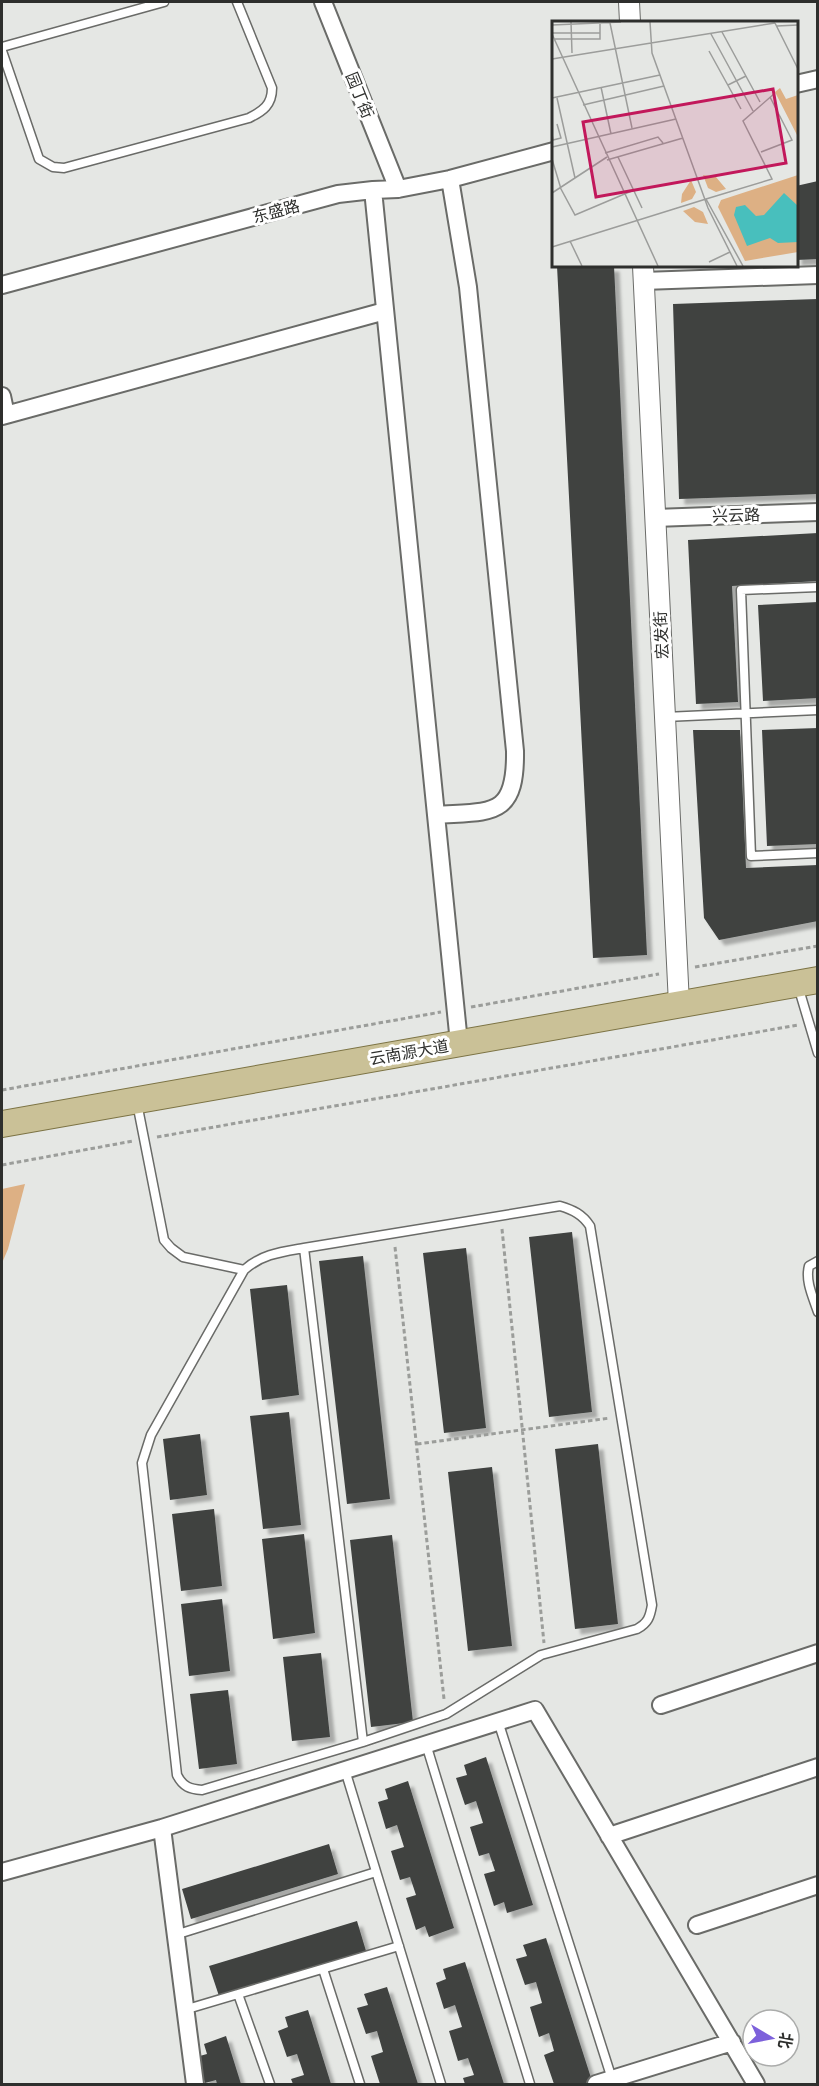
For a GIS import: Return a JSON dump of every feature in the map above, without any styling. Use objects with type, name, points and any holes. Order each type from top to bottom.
[{"type":"main road","name":"云南源大道","points":[[2,1124],[808,981]]},
{"type":"street","name":"园丁街","points":[[323,2],[398,189]]},
{"type":"street","points":[[629,2],[630,21]]},
{"type":"street","points":[[798,84],[818,79]]},
{"type":"street","name":"东盛路","points":[[2,285],[338,194],[373,189],[398,189],[450,179],[552,152]]},
{"type":"street","points":[[436,815],[494,810],[505,802],[512,788],[515,772],[515,751],[468,287],[450,179]]},
{"type":"street","points":[[373,189],[459,1043]]},
{"type":"street","points":[[643,274],[818,275]]},
{"type":"street","name":"宏发街","points":[[643,274],[680,1004]]},
{"type":"street","points":[[2,396],[4,416],[385,311]]},
{"type":"street","name":"兴云路","points":[[655,518],[818,512]]},
{"type":"street","points":[[661,1705],[818,1653]]},
{"type":"street","points":[[2,1872],[162,1828],[535,1710],[756,2085]]},
{"type":"street","points":[[609,1836],[818,1767]]},
{"type":"street","points":[[162,1828],[195,2085]]},
{"type":"street","points":[[697,1925],[818,1885]]},
{"type":"street","points":[[596,2085],[732,2042]]},
{"type":"lane","points":[[164,2],[2,49],[39,159],[53,167],[64,168],[249,118],[262,111],[272,98],[272,88],[237,2]]},
{"type":"lane","points":[[818,587],[741,590],[751,856],[818,854]]},
{"type":"lane","points":[[665,717],[818,710]]},
{"type":"lane","points":[[808,981],[808,1023],[818,1053]]},
{"type":"lane","points":[[136,1100],[164,1240],[183,1257],[244,1270]]},
{"type":"lane","points":[[560,1206],[573,1210],[585,1219],[590,1226],[651,1596],[651,1615],[646,1624],[637,1629],[546,1653],[527,1662],[446,1714],[363,1742],[202,1790],[189,1789],[177,1775],[141,1463],[151,1435],[244,1270],[254,1261],[272,1253],[560,1206]]},
{"type":"lane","points":[[304,1248],[363,1742]]},
{"type":"lane","points":[[818,1261],[809,1266],[808,1272],[808,1282],[818,1312]]},
{"type":"lane","points":[[498,1721],[612,2079]]},
{"type":"lane","points":[[426,1744],[530,2085]]},
{"type":"lane","points":[[345,1770],[441,2085]]},
{"type":"lane","points":[[175,1935],[376,1872]]},
{"type":"lane","points":[[184,2010],[399,1946]]},
{"type":"lane","points":[[323,1969],[360,2085]]},
{"type":"lane","points":[[238,1994],[270,2085]]},
{"type":"path","points":[[2,1090],[818,946]]},
{"type":"path","points":[[2,1165],[808,1023]]},
{"type":"path","points":[[500,1215],[546,1653]]},
{"type":"path","points":[[394,1233],[446,1714]]},
{"type":"path","points":[[417,1444],[621,1416]]},
{"type":"shaded area","points":[[25,1184],[8,1249],[2,1263],[2,1189]]},
{"type":"building","points":[[818,181],[818,259],[798,260],[798,186]]},
{"type":"building","points":[[557,267],[614,267],[647,955],[593,958]]},
{"type":"building","points":[[818,299],[818,494],[679,499],[673,304]]},
{"type":"building","points":[[818,533],[818,581],[732,586],[738,702],[696,704],[688,540]]},
{"type":"building","points":[[818,602],[818,698],[763,701],[758,605]]},
{"type":"building","points":[[818,728],[818,844],[767,846],[762,730]]},
{"type":"building","points":[[693,730],[740,730],[746,868],[818,865],[818,921],[719,940],[704,918]]},
{"type":"building","points":[[572,1232],[592,1412],[549,1417],[529,1237]]},
{"type":"building","points":[[466,1248],[486,1428],[444,1433],[423,1253]]},
{"type":"building","points":[[363,1256],[390,1499],[347,1504],[319,1261]]},
{"type":"building","points":[[287,1285],[299,1395],[262,1400],[250,1289]]},
{"type":"building","points":[[289,1412],[301,1525],[263,1529],[250,1416]]},
{"type":"building","points":[[200,1434],[207,1495],[170,1500],[163,1439]]},
{"type":"building","points":[[598,1444],[618,1624],[575,1629],[555,1449]]},
{"type":"building","points":[[492,1467],[512,1646],[468,1651],[448,1472]]},
{"type":"building","points":[[214,1509],[222,1586],[181,1591],[172,1514]]},
{"type":"building","points":[[304,1534],[315,1633],[273,1639],[262,1539]]},
{"type":"building","points":[[392,1535],[413,1722],[371,1727],[350,1540]]},
{"type":"building","points":[[222,1599],[230,1671],[189,1676],[181,1604]]},
{"type":"building","points":[[321,1653],[330,1737],[292,1741],[283,1657]]},
{"type":"building","points":[[228,1690],[237,1764],[199,1769],[190,1694]]},
{"type":"building","points":[[486,1757],[533,1905],[507,1913],[504,1902],[494,1906],[484,1874],[495,1871],[489,1853],[479,1856],[470,1827],[483,1823],[476,1801],[465,1805],[456,1778],[467,1775],[464,1765]]},
{"type":"building","points":[[408,1781],[454,1928],[429,1937],[425,1926],[416,1930],[406,1898],[416,1895],[410,1877],[400,1880],[391,1851],[404,1847],[397,1825],[386,1829],[378,1802],[388,1799],[385,1789]]},
{"type":"building","points":[[329,1844],[338,1874],[191,1919],[182,1889]]},
{"type":"building","points":[[357,1921],[366,1951],[219,1996],[209,1966]]},
{"type":"building","points":[[546,1938],[593,2084],[554,2084],[544,2055],[554,2051],[549,2033],[539,2037],[530,2007],[542,2003],[536,1982],[525,1985],[516,1959],[527,1956],[523,1945]]},
{"type":"building","points":[[465,1962],[504,2084],[465,2084],[463,2078],[474,2075],[468,2058],[458,2061],[449,2031],[462,2027],[455,2005],[444,2009],[436,1983],[446,1979],[443,1969]]},
{"type":"building","points":[[387,1987],[418,2084],[380,2084],[371,2056],[383,2052],[377,2031],[366,2034],[357,2008],[368,2005],[364,1994]]},
{"type":"building","points":[[308,2010],[331,2084],[293,2084],[291,2079],[304,2075],[297,2054],[287,2057],[278,2031],[288,2027],[285,2017]]},
{"type":"building","points":[[226,2036],[241,2084],[217,2084],[216,2080],[205,2083],[196,2057],[207,2054],[204,2044]]}]
